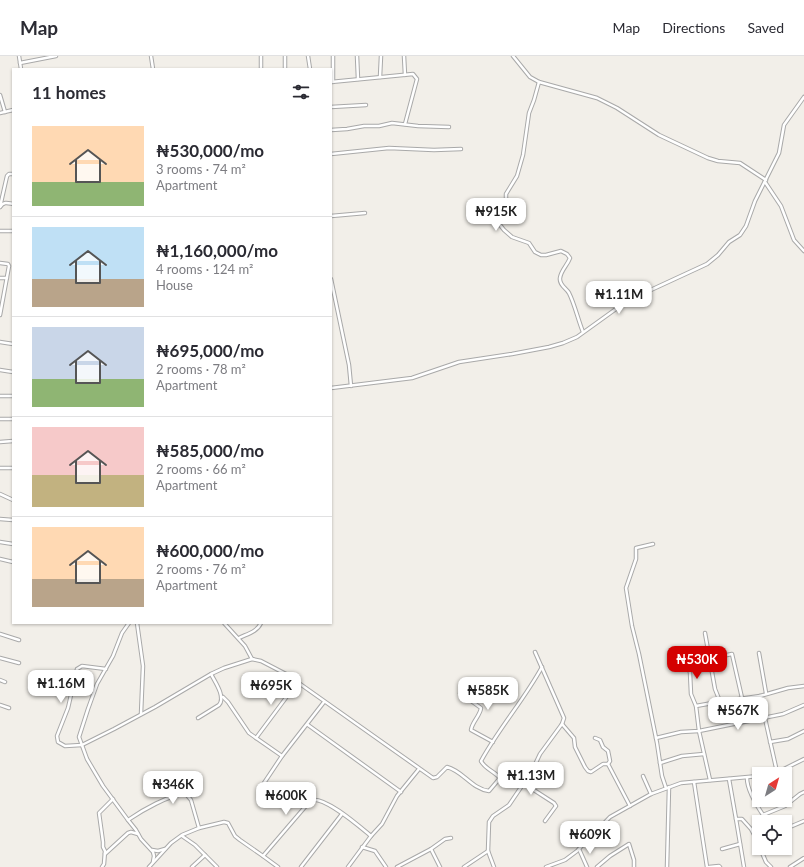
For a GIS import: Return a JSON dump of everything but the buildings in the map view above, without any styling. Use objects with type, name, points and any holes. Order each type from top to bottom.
[{"type":"street","points":[[19,56],[21,68]]},
{"type":"street","points":[[20,63],[56,56]]},
{"type":"street","points":[[151,56],[153,68]]},
{"type":"street","points":[[261,56],[261,68]]},
{"type":"street","points":[[285,56],[285,68]]},
{"type":"street","points":[[308,56],[310,68]]},
{"type":"street","points":[[333,56],[332,82],[413,74],[417,79],[405,124]]},
{"type":"street","points":[[357,56],[358,79]]},
{"type":"street","points":[[380,78],[381,56]]},
{"type":"street","points":[[404,56],[405,75]]},
{"type":"street","points":[[513,56],[530,77],[539,82],[597,98],[617,108],[659,134],[708,158],[718,161],[740,163],[760,175],[781,206],[794,240],[804,251]]},
{"type":"street","points":[[539,82],[529,113],[523,155],[518,176],[506,194],[506,201],[499,219],[500,225],[512,237],[529,243],[535,252],[541,255],[561,251],[567,254],[570,258],[568,264],[561,270],[559,279],[568,292],[583,332]]},
{"type":"street","points":[[0,95],[5,112]]},
{"type":"street","points":[[332,388],[412,378],[459,362],[549,347],[577,337],[627,301],[707,264],[729,242],[744,231],[755,201],[779,153],[784,125],[804,97]]},
{"type":"street","points":[[332,106],[366,104]]},
{"type":"street","points":[[0,113],[12,110]]},
{"type":"street","points":[[332,130],[347,129],[359,126],[379,126],[390,123],[449,127]]},
{"type":"street","points":[[332,154],[389,148],[434,150],[461,148]]},
{"type":"street","points":[[0,207],[1,195],[7,176],[12,174]]},
{"type":"street","points":[[0,207],[6,203],[12,204]]},
{"type":"street","points":[[332,216],[365,213]]},
{"type":"street","points":[[0,231],[12,231]]},
{"type":"street","points":[[0,263],[12,264]]},
{"type":"street","points":[[0,315],[8,264]]},
{"type":"street","points":[[0,278],[7,278]]},
{"type":"street","points":[[332,284],[349,365],[351,386]]},
{"type":"street","points":[[0,342],[12,344]]},
{"type":"street","points":[[0,370],[12,372]]},
{"type":"street","points":[[0,396],[12,396]]},
{"type":"street","points":[[0,419],[12,420]]},
{"type":"street","points":[[0,442],[12,441]]},
{"type":"street","points":[[0,468],[12,468]]},
{"type":"street","points":[[0,494],[12,500]]},
{"type":"street","points":[[0,519],[12,520]]},
{"type":"street","points":[[0,542],[12,544]]},
{"type":"street","points":[[653,544],[636,548],[636,559],[626,588],[632,626],[656,738],[662,776],[667,787],[667,867]]},
{"type":"street","points":[[0,559],[12,562]]},
{"type":"street","points":[[128,624],[122,633],[117,648],[97,684],[79,737],[88,759],[113,799],[138,834],[152,850],[154,862]]},
{"type":"street","points":[[137,624],[142,666],[140,714]]},
{"type":"street","points":[[225,624],[239,638],[252,659]]},
{"type":"street","points":[[239,638],[254,631],[261,624]]},
{"type":"street","points":[[705,632],[718,702]]},
{"type":"street","points":[[0,634],[19,640]]},
{"type":"street","points":[[494,867],[488,851],[489,822],[493,816],[509,805],[540,754],[562,724],[564,718],[535,652]]},
{"type":"street","points":[[759,653],[766,693]]},
{"type":"street","points":[[687,662],[732,654],[742,698]]},
{"type":"street","points":[[0,658],[18,663]]},
{"type":"street","points":[[686,658],[690,673],[691,694],[696,706],[699,731],[710,780]]},
{"type":"street","points":[[106,669],[82,666],[77,669],[72,693],[57,736],[57,741],[65,746],[82,745],[155,707],[211,674],[252,659],[265,663],[286,674],[324,702],[352,720],[418,769],[433,778],[436,778],[447,767],[450,767],[474,785],[486,791],[491,789],[506,773],[509,774],[555,804],[556,806],[545,821]]},
{"type":"street","points":[[500,778],[496,773],[481,762],[499,730],[509,720],[515,707],[542,667]]},
{"type":"street","points":[[211,674],[223,697],[249,733],[282,756]]},
{"type":"street","points":[[0,680],[5,682]]},
{"type":"street","points":[[256,738],[297,683]]},
{"type":"street","points":[[696,706],[760,696],[766,693],[804,686]]},
{"type":"street","points":[[460,693],[481,708],[480,713],[471,726],[471,730],[492,742]]},
{"type":"street","points":[[760,696],[776,767]]},
{"type":"street","points":[[198,718],[219,705],[222,702],[223,697]]},
{"type":"street","points":[[262,786],[282,756],[324,702]]},
{"type":"street","points":[[0,705],[9,708]]},
{"type":"street","points":[[656,738],[681,732],[699,731],[783,714],[804,705]]},
{"type":"street","points":[[308,724],[401,792]]},
{"type":"street","points":[[562,724],[574,738],[575,747],[588,771],[591,772],[603,764],[608,764]]},
{"type":"street","points":[[770,742],[788,739],[804,731]]},
{"type":"street","points":[[595,738],[600,740],[603,747],[608,751],[610,761],[608,764],[630,806]]},
{"type":"street","points":[[660,763],[682,756],[704,754]]},
{"type":"street","points":[[787,767],[804,759]]},
{"type":"street","points":[[348,867],[362,847],[382,824],[401,792],[418,769]]},
{"type":"street","points":[[643,776],[651,794]]},
{"type":"street","points":[[546,867],[565,860],[579,850],[605,821],[651,794],[667,787],[710,780],[752,777]]},
{"type":"street","points":[[747,778],[750,792],[763,815],[786,806],[804,792]]},
{"type":"street","points":[[729,779],[730,793],[744,867]]},
{"type":"street","points":[[694,782],[708,867],[720,867]]},
{"type":"street","points":[[128,820],[175,796],[186,794],[191,800],[200,828]]},
{"type":"street","points":[[102,867],[104,864],[105,851],[102,847],[103,842],[99,813],[113,799]]},
{"type":"street","points":[[263,856],[310,800],[315,799],[326,802],[371,836]]},
{"type":"street","points":[[301,867],[342,814]]},
{"type":"street","points":[[736,819],[742,819],[746,822],[752,832]]},
{"type":"street","points":[[792,827],[804,821]]},
{"type":"street","points":[[149,867],[171,843],[182,836],[200,828],[224,822],[228,823],[235,836],[278,867]]},
{"type":"street","points":[[105,854],[128,833],[131,832],[138,834]]},
{"type":"street","points":[[182,836],[195,845],[217,867]]},
{"type":"street","points":[[397,867],[431,849],[446,839],[451,838]]},
{"type":"street","points":[[597,867],[610,856],[629,844],[634,860],[634,867]]},
{"type":"street","points":[[722,849],[740,844]]},
{"type":"street","points":[[362,847],[375,851],[386,867]]},
{"type":"street","points":[[152,850],[158,851],[165,849]]},
{"type":"street","points":[[431,849],[440,867]]},
{"type":"street","points":[[579,850],[587,867]]},
{"type":"street","points":[[464,867],[488,851]]},
{"type":"street","points":[[192,867],[205,855]]},
{"type":"street","points":[[763,855],[766,862],[771,867]]},
{"type":"street","points":[[790,867],[796,865],[804,858]]}]
